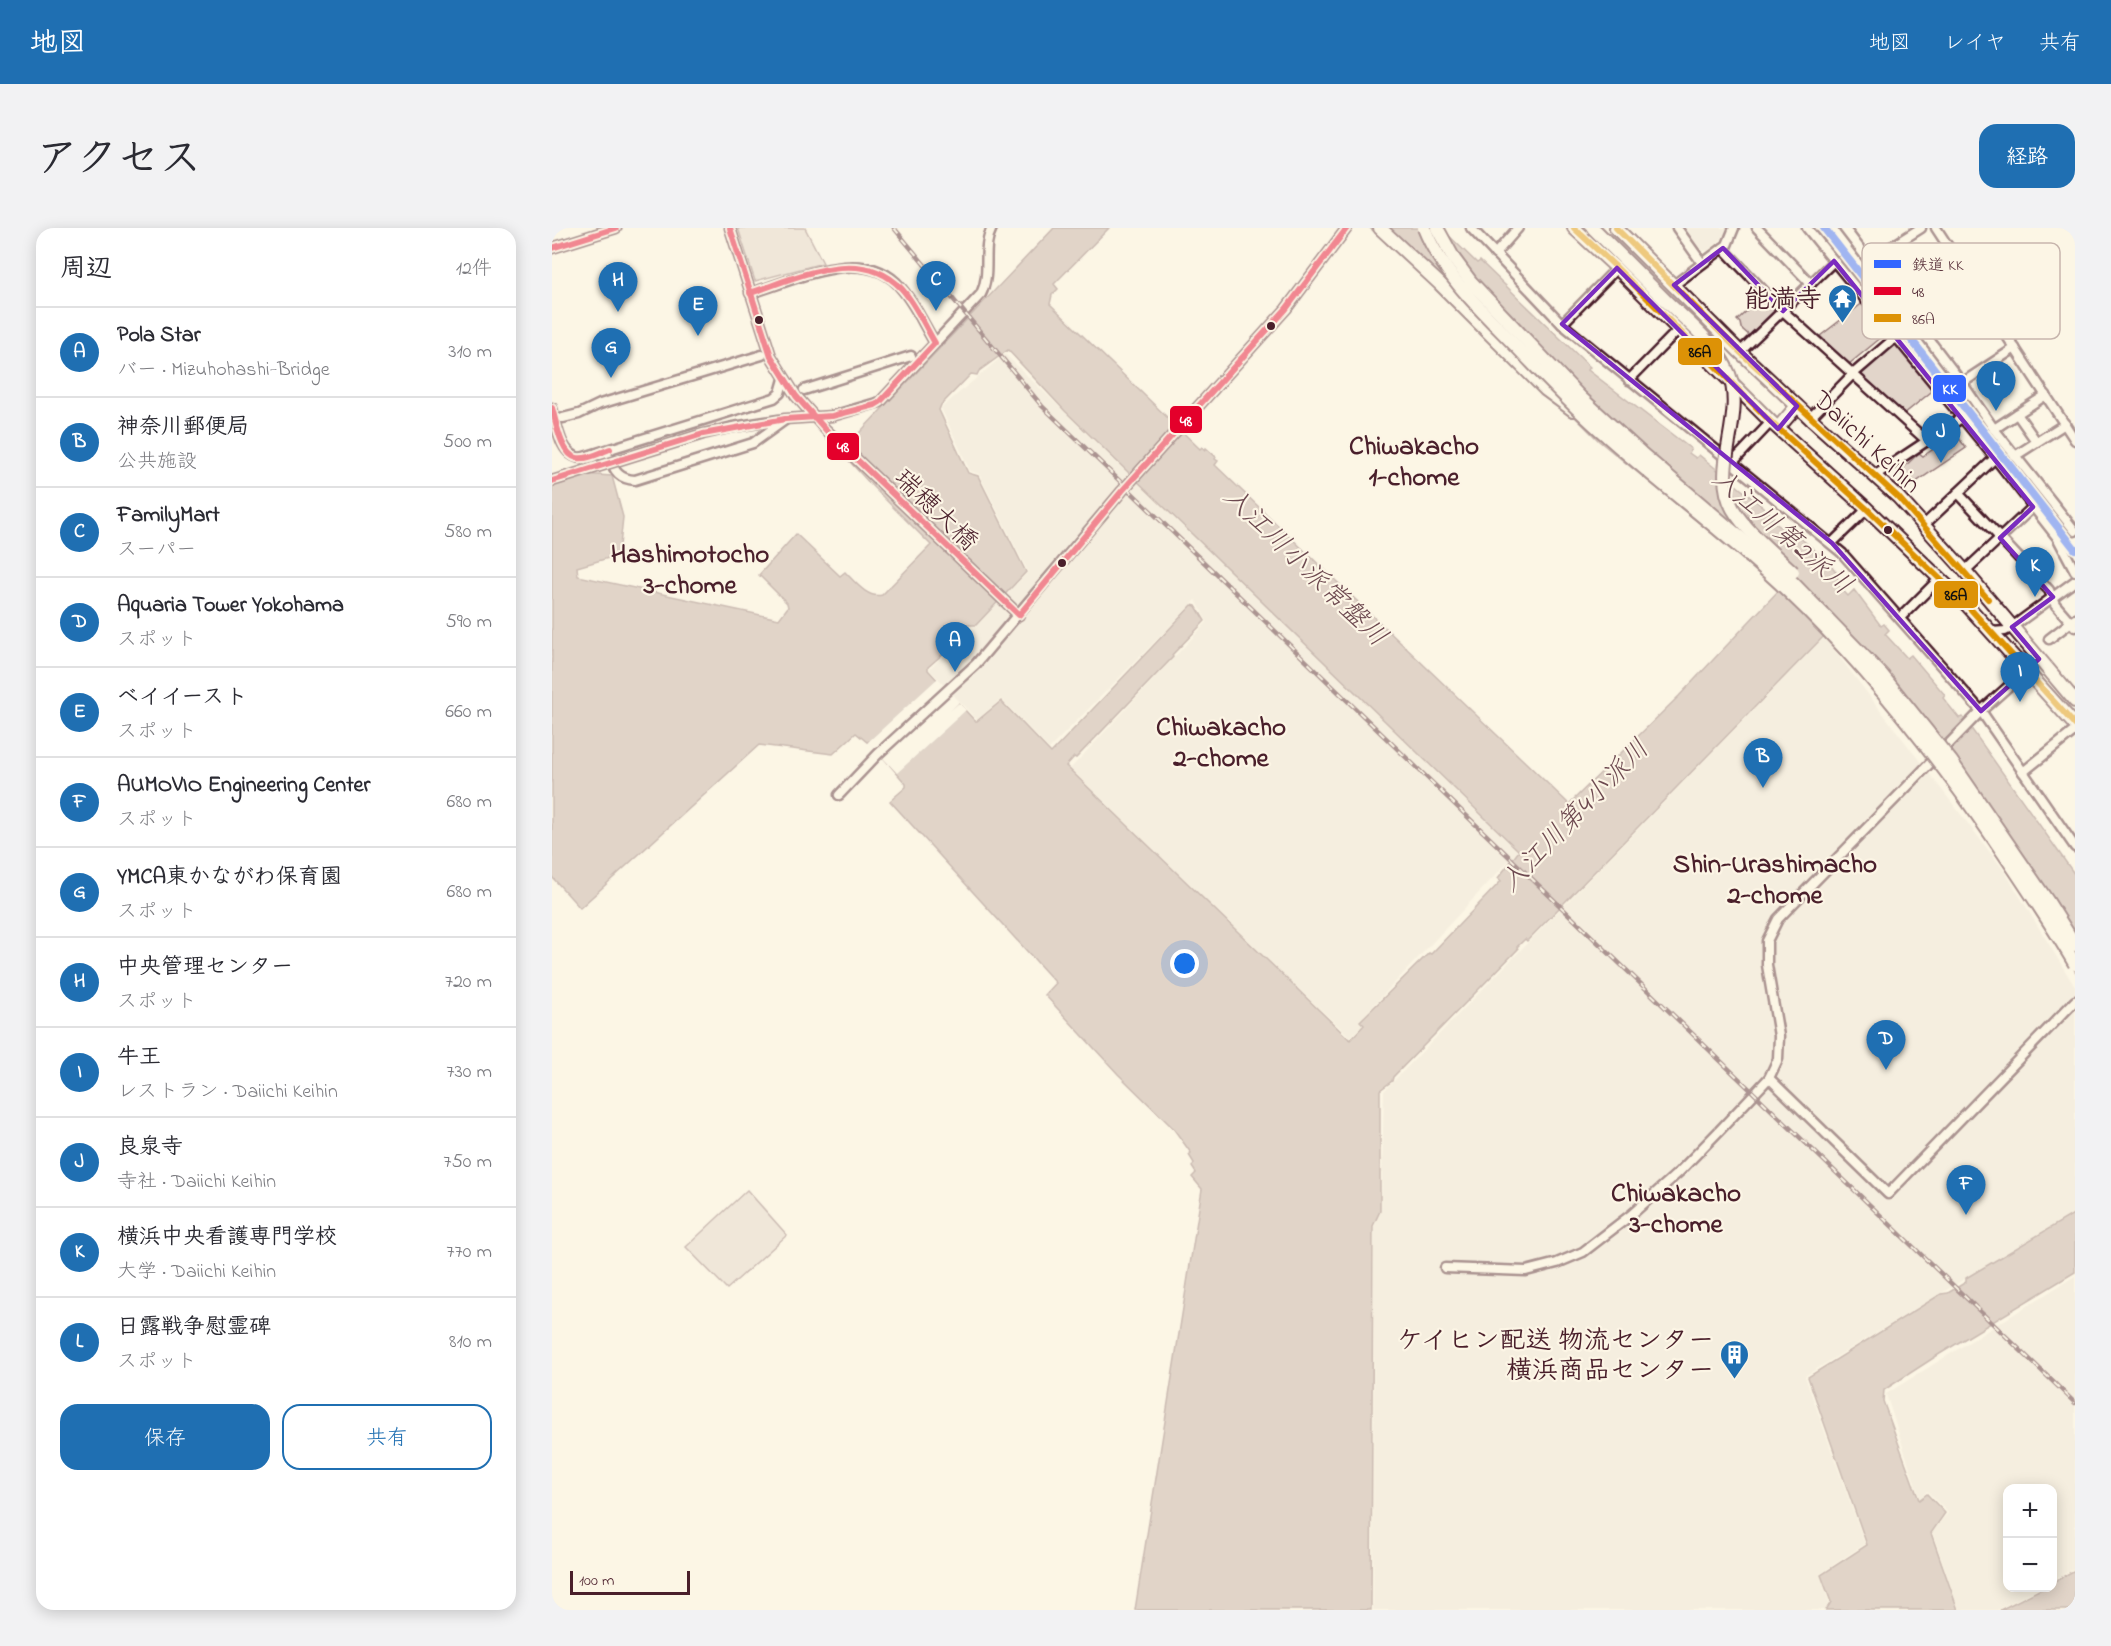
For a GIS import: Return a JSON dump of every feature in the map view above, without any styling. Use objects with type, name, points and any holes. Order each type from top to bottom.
[{"type":"highway","points":[[1380,228],[1440,284],[1546,390],[1605,435],[1785,588],[1860,665],[1901,713],[1950,777],[2040,906],[2075,964]]},
{"type":"highway","points":[[1424,228],[1443,263],[1462,289],[1605,435]]},
{"type":"highway","points":[[1437,228],[1454,260],[1475,288],[1581,398],[1619,434],[1792,582],[1854,643],[1909,706]]},
{"type":"highway","name":"Daiichi Keihin","points":[[1574,228],[1774,425],[1867,508],[1992,632],[2074,729]]},
{"type":"highway","points":[[1593,228],[1701,335],[1724,365],[1732,384],[1734,402],[1726,474],[1732,508],[1879,665],[1990,816],[2075,945]]},
{"type":"highway","name":"Daiichi Keihin","points":[[1617,228],[1740,352],[1898,497],[2074,698]]},
{"type":"highway","points":[[1774,425],[1797,406]]},
{"type":"street","points":[[552,248],[616,228]]},
{"type":"street","points":[[730,228],[771,356],[784,378],[814,418]]},
{"type":"street","points":[[552,481],[703,434],[785,419],[841,415],[875,405],[967,310],[983,289],[987,275],[986,248],[992,228]]},
{"type":"street","points":[[838,795],[878,754],[976,664],[1136,477],[1286,309],[1347,228]]},
{"type":"street","points":[[1471,228],[1562,324],[1832,543],[1981,711],[2075,847]]},
{"type":"street","points":[[1495,254],[1518,228]]},
{"type":"street","points":[[1677,228],[1702,263]]},
{"type":"street","points":[[1674,285],[1727,245],[1734,228]]},
{"type":"street","points":[[1757,228],[1811,284]]},
{"type":"street","points":[[1807,228],[1862,295]]},
{"type":"street","points":[[1844,228],[1862,252]]},
{"type":"street","points":[[1897,243],[1921,228]]},
{"type":"street","points":[[1936,228],[1946,243]]},
{"type":"street","points":[[1723,248],[1783,311],[1926,440]]},
{"type":"street","points":[[1740,352],[1834,261]]},
{"type":"street","points":[[750,294],[839,266],[867,267],[884,274],[902,288],[935,343]]},
{"type":"street","points":[[1562,324],[1617,268]]},
{"type":"street","points":[[1629,380],[1678,330]]},
{"type":"street","points":[[1810,418],[1852,374],[1894,339]]},
{"type":"street","points":[[1898,339],[1963,417],[2057,537],[2075,571]]},
{"type":"street","points":[[1929,339],[1994,429],[2073,526]]},
{"type":"street","points":[[2009,339],[2075,440]]},
{"type":"street","points":[[1962,383],[2015,348]]},
{"type":"street","points":[[562,418],[579,414],[600,404],[762,355]]},
{"type":"street","points":[[804,390],[911,356]]},
{"type":"street","points":[[552,408],[567,452],[573,457],[581,458],[774,398],[780,393],[784,378]]},
{"type":"street","points":[[1994,429],[2046,395]]},
{"type":"street","points":[[2018,414],[2036,441]]},
{"type":"street","points":[[1874,476],[1963,417]]},
{"type":"street","name":"瑞穂大橋","points":[[814,418],[1019,615]]},
{"type":"street","points":[[595,454],[602,454],[610,458],[614,470],[619,475],[635,480],[753,443],[785,419]]},
{"type":"street","points":[[2015,456],[2065,424]]},
{"type":"street","points":[[1732,463],[1774,425]]},
{"type":"street","points":[[610,458],[619,446]]},
{"type":"street","points":[[1924,525],[1995,458]]},
{"type":"street","points":[[1958,493],[2049,590],[2055,604],[2073,622],[2049,639]]},
{"type":"street","points":[[1965,571],[2033,507]]},
{"type":"street","points":[[1832,543],[1867,508]]},
{"type":"street","points":[[1900,618],[1939,579]]},
{"type":"street","points":[[1992,632],[2005,631],[2012,627],[2075,581]]},
{"type":"street","points":[[1445,1268],[1526,1272],[1557,1263],[1583,1252],[1630,1215],[1678,1172],[1769,1078],[1778,1059],[1779,1036],[1767,965],[1767,941],[1778,919],[1981,711],[2039,659]]},
{"type":"street","points":[[2024,772],[2074,729]]},
{"type":"street","points":[[1769,1078],[1888,1194],[2075,1001]]},
{"type":"highlighted area","points":[[1723,248],[1783,311],[1834,261],[2033,507],[2000,538],[2053,597],[2012,627],[2039,659],[1981,711],[1832,543],[1562,324],[1617,268],[1778,429],[1797,406],[1674,285]]},
{"type":"shaded area","points":[[738,228],[805,228],[823,263],[755,281]]},
{"type":"shaded area","points":[[1681,228],[1727,228],[1722,239],[1708,251],[1698,250]]},
{"type":"shaded area","points":[[1763,296],[1777,310],[1750,336],[1741,328],[1737,320]]},
{"type":"shaded area","points":[[1862,304],[1862,339],[1879,339],[1849,364],[1820,336]]},
{"type":"shaded area","points":[[1893,343],[1897,343],[1936,388],[1904,414],[1857,373]]},
{"type":"shaded area","points":[[1005,354],[1518,851],[1359,1021],[1363,1025],[1350,1037],[1220,916],[1070,769],[1207,622],[1196,600],[1049,749],[1001,699],[977,720],[929,669],[972,630],[1028,572],[979,474],[970,471],[941,408]]},
{"type":"shaded area","points":[[1956,434],[1966,448],[1910,486],[1904,481],[1901,470],[1919,453],[1923,456]]},
{"type":"shaded area","points":[[1824,637],[2003,869],[2075,987],[2075,1212],[1805,1376],[1865,1544],[1820,1574],[1829,1602],[1825,1610],[1373,1610],[1374,1226],[1381,1211],[1384,1091]]},
{"type":"shaded area","points":[[747,1190],[787,1235],[727,1289],[686,1247]]},
{"type":"shaded area","points":[[2075,1276],[2075,1568],[2057,1578],[2057,1484],[2003,1484],[2003,1592],[2031,1592],[1997,1610],[1959,1610],[1932,1531],[1948,1513],[1927,1491],[1920,1499],[1886,1394]]},
{"type":"water","points":[[1054,228],[1109,228],[1054,284],[1058,289],[1052,295],[1050,304],[1200,449],[1202,447],[1205,450],[1206,448],[1216,457],[1218,461],[1215,465],[1569,804],[1679,696],[1780,589],[1599,441],[1555,397],[1370,228],[1441,228],[1477,263],[1480,261],[1590,367],[1588,370],[1691,449],[1689,453],[1696,458],[1699,455],[1774,516],[1771,520],[1785,530],[1788,528],[1828,561],[1837,573],[1835,575],[1840,581],[1837,584],[1848,596],[1854,590],[1881,626],[1884,624],[1889,630],[1885,634],[1907,658],[1911,655],[1945,695],[1943,698],[1959,718],[1963,717],[2075,875],[2075,971],[2008,867],[1936,766],[1824,636],[1527,941],[1525,939],[1517,947],[1518,949],[1393,1077],[1392,1081],[1380,1090],[1380,1211],[1373,1226],[1371,1610],[1135,1610],[1202,1189],[1192,1177],[1196,1173],[1189,1155],[1191,1153],[1173,1128],[1118,1074],[1045,995],[1056,983],[890,801],[906,787],[906,784],[869,741],[867,742],[856,733],[833,754],[759,745],[580,908],[552,877],[552,480],[581,474],[612,476],[623,517],[619,555],[577,567],[578,576],[779,619],[788,607],[787,603],[759,575],[796,534],[840,576],[845,572],[862,589],[877,596],[882,595],[931,545],[841,452]],"holes":[[[1008,350],[1065,411],[1519,851],[1498,878],[1501,881],[1431,954],[1429,953],[1360,1021],[1364,1025],[1350,1040],[1066,766],[1173,657],[1172,655],[1205,621],[1196,606],[1192,605],[1051,753],[1001,701],[975,721],[928,670],[928,667],[967,633],[963,628],[967,625],[976,625],[1026,572],[978,476],[968,473],[939,410],[941,405],[971,374],[977,375],[979,371]]]},
{"type":"water","points":[[2075,1213],[2075,1272],[1884,1390],[1883,1401],[1919,1500],[1927,1494],[1945,1513],[1931,1533],[1958,1610],[1826,1610],[1831,1602],[1821,1575],[1867,1545],[1808,1377]]},
{"type":"water","points":[[2075,1570],[2075,1610],[2000,1610],[2035,1592],[2057,1592],[2057,1580]]},
{"type":"pier","points":[[938,678],[959,702],[950,711],[959,703],[966,710],[897,773],[868,742]]},
{"type":"tunnel","points":[[1963,417],[1979,408]]},
{"type":"railway","points":[[894,228],[1042,406],[2075,1403]]},
{"type":"rail line","name":"KK","points":[[1824,228],[1862,277]]},
{"type":"rail line","name":"KK","points":[[1911,339],[2075,549]]},
{"type":"transit line","name":"48","points":[[552,248],[616,228]]},
{"type":"transit line","name":"48","points":[[730,228],[771,356],[796,396],[826,430],[1019,615],[1122,491],[1286,309],[1347,228]]},
{"type":"transit line","name":"86A","points":[[1574,228],[1771,422],[1867,509],[1965,603],[2075,725]]},
{"type":"transit line","name":"86A","points":[[1616,228],[1740,352],[1898,497],[1988,599]]},
{"type":"transit line","name":"48","points":[[552,481],[703,434],[785,419],[832,416],[875,405],[935,343],[901,288],[885,275],[867,269],[848,267],[808,273],[750,293]]},
{"type":"transit line","name":"48","points":[[552,408],[560,437],[571,456],[586,458],[610,449]]},
{"type":"place","name":"FamilyMart","points":[[936,311]]},
{"type":"place","name":"中央管理センター","points":[[618,312]]},
{"type":"place","name":"能満寺","points":[[1843,324]]},
{"type":"place","name":"ベイイースト","points":[[698,336]]},
{"type":"place","name":"YMCA東かながわ保育園","points":[[611,378]]},
{"type":"place","name":"日露戦争慰霊碑","points":[[1996,411]]},
{"type":"place","name":"良泉寺","points":[[1941,463]]},
{"type":"place","name":"横浜中央看護専門学校","points":[[2035,597]]},
{"type":"place","name":"Pola Star","points":[[955,672]]},
{"type":"place","name":"牛王","points":[[2020,702]]},
{"type":"place","name":"神奈川郵便局","points":[[1763,788]]},
{"type":"place","name":"Aquaria Tower Yokohama","points":[[1886,1070]]},
{"type":"place","name":"AUMOVIO Engineering Center","points":[[1966,1215]]},
{"type":"place","name":"ケイヒン配送 物流センター 横浜商品センター","points":[[1735,1380]]},
{"type":"district","name":"Chiwakacho 1-chome","points":[[1414,460]]},
{"type":"district","name":"Hashimotocho 3-chome","points":[[690,568]]},
{"type":"district","name":"Chiwakacho 2-chome","points":[[1221,742]]},
{"type":"district","name":"Shin-Urashimacho 2-chome","points":[[1775,878]]},
{"type":"district","name":"Chiwakacho 3-chome","points":[[1676,1208]]},
{"type":"water label","name":"入江川第2派川","points":[[1783,531]]},
{"type":"water label","name":"入江川小派常盤川","points":[[1306,566]]},
{"type":"water label","name":"入江川第4小派川","points":[[1574,815]]}]
